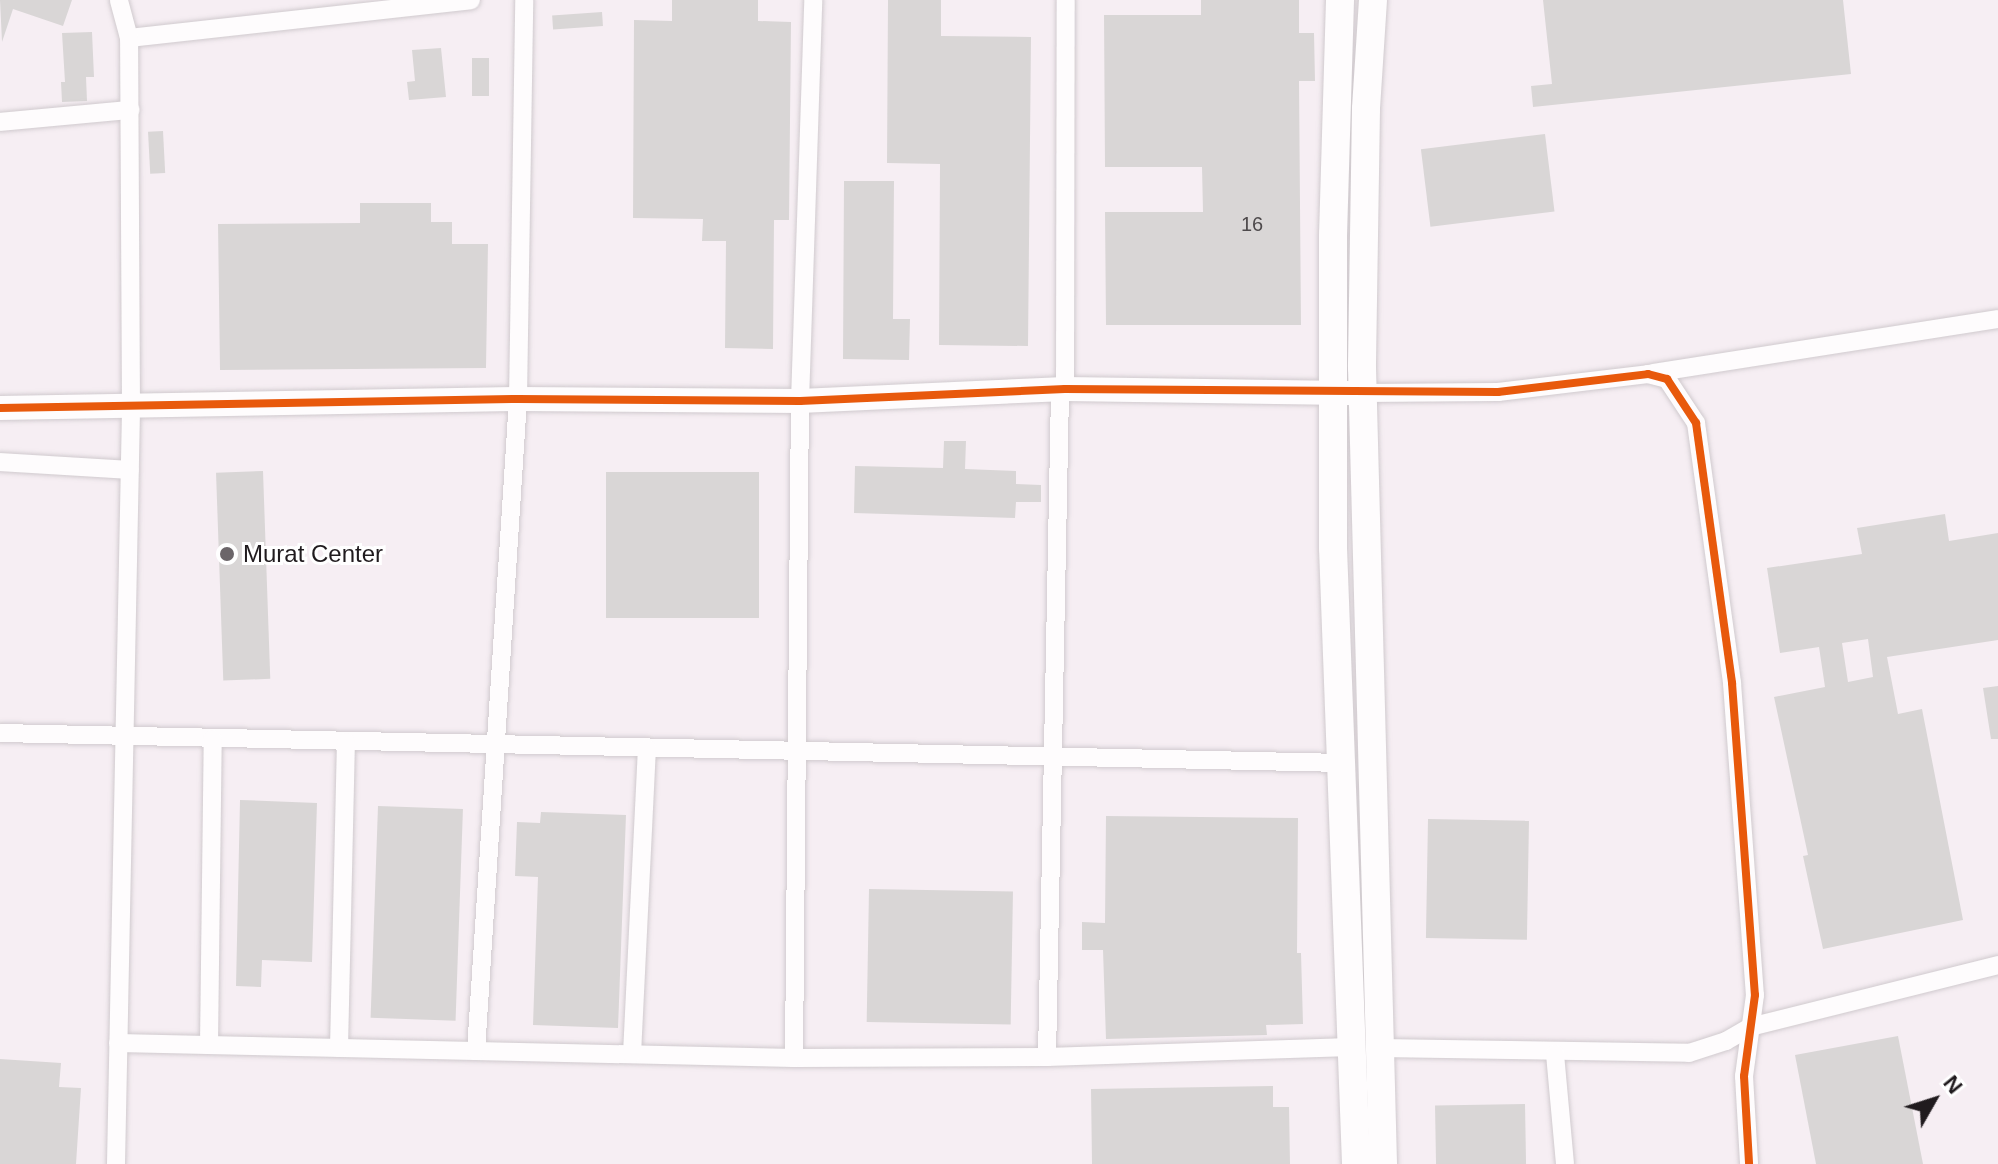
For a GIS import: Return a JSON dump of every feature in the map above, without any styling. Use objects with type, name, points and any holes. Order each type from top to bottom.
[{"type":"main road","points":[[1340,0],[1333,235],[1333,548],[1356,1164]]},
{"type":"main road","points":[[1373,0],[1366,109],[1363,393],[1383,1164]]},
{"type":"street","points":[[116,1164],[131,407],[129,38],[119,0]]},
{"type":"street","points":[[129,38],[471,0]]},
{"type":"street","points":[[476,1051],[518,399],[524,0]]},
{"type":"street","points":[[794,1058],[800,401],[813,0]]},
{"type":"street","points":[[1047,1057],[1063,389],[1066,0]]},
{"type":"street","points":[[0,122],[130,110]]},
{"type":"street","points":[[0,408],[518,399],[800,401],[1063,389],[1498,392],[1648,374],[1998,319]]},
{"type":"street","points":[[1648,374],[1667,379],[1696,423],[1732,683],[1755,995],[1744,1076],[1749,1164]]},
{"type":"street","points":[[0,462],[130,470]]},
{"type":"street","points":[[0,733],[1341,763]]},
{"type":"street","points":[[209,1045],[213,739]]},
{"type":"street","points":[[339,1048],[346,742]]},
{"type":"street","points":[[632,1054],[647,748]]},
{"type":"street","points":[[1380,1048],[1555,1054],[1689,1053],[1726,1041],[1750,1027],[1998,965]]},
{"type":"street","points":[[118,1043],[794,1058],[1047,1057],[1351,1047]]},
{"type":"street","points":[[1555,1054],[1565,1164]]},
{"type":"building","points":[[0,0],[72,0],[63,26],[13,9],[2,42]]},
{"type":"building","points":[[672,0],[758,0],[758,21],[791,22],[789,220],[774,220],[773,349],[725,348],[726,241],[702,241],[703,219],[633,218],[634,20],[672,21]]},
{"type":"building","points":[[888,0],[941,0],[941,36],[1031,37],[1028,346],[939,345],[940,164],[887,163]]},
{"type":"building","points":[[1201,0],[1299,0],[1299,33],[1314,33],[1315,81],[1299,81],[1301,325],[1106,325],[1105,212],[1203,212],[1202,167],[1105,167],[1104,15],[1201,15]]},
{"type":"building","points":[[1543,0],[1843,0],[1851,74],[1533,107],[1531,86],[1552,84]]},
{"type":"building","points":[[602,12],[603,26],[553,29],[552,15]]},
{"type":"building","points":[[92,32],[94,77],[86,77],[87,101],[62,102],[61,82],[65,82],[62,33]]},
{"type":"building","points":[[441,48],[446,97],[409,100],[407,82],[415,81],[412,50]]},
{"type":"building","points":[[472,58],[489,58],[489,96],[472,96]]},
{"type":"building","points":[[163,131],[165,173],[150,174],[148,132]]},
{"type":"building","points":[[1545,134],[1555,211],[1430,227],[1421,149]]},
{"type":"building","points":[[844,181],[894,181],[893,319],[910,319],[909,360],[843,359]]},
{"type":"building","points":[[360,203],[431,203],[431,222],[452,222],[452,244],[488,244],[486,368],[220,370],[218,224],[360,223]]},
{"type":"building","points":[[944,441],[966,441],[965,469],[1016,471],[1016,484],[1041,485],[1041,502],[1016,502],[1015,518],[854,513],[855,466],[943,468]]},
{"type":"building","points":[[263,471],[270,679],[223,681],[216,473]]},
{"type":"building","points":[[606,472],[759,472],[759,618],[606,618]]},
{"type":"building","points":[[1945,514],[1949,541],[1998,533],[1998,640],[1887,657],[1898,714],[1922,709],[1963,920],[1823,949],[1803,856],[1808,855],[1774,697],[1825,687],[1819,647],[1780,653],[1767,568],[1862,554],[1857,528]],"holes":[[[1868,639],[1873,677],[1848,682],[1842,643]]]},
{"type":"building","points":[[1998,686],[1998,739],[1991,739],[1983,688]]},
{"type":"building","points":[[240,800],[317,803],[312,962],[262,960],[261,987],[236,986]]},
{"type":"building","points":[[378,806],[463,809],[456,1021],[371,1018]]},
{"type":"building","points":[[541,812],[626,815],[618,1028],[533,1025],[538,877],[515,876],[517,822],[540,823]]},
{"type":"building","points":[[1106,816],[1298,818],[1297,953],[1301,953],[1303,1024],[1266,1025],[1267,1035],[1106,1039],[1103,950],[1082,950],[1082,922],[1105,923]]},
{"type":"building","points":[[1428,819],[1529,821],[1527,940],[1426,938]]},
{"type":"building","points":[[869,889],[1013,892],[1011,1024],[867,1022]]},
{"type":"building","points":[[1898,1036],[1923,1164],[1816,1164],[1795,1055]]},
{"type":"building","points":[[0,1059],[61,1063],[59,1087],[81,1088],[76,1164],[0,1164]]},
{"type":"building","points":[[1273,1086],[1273,1107],[1289,1107],[1290,1164],[1092,1164],[1091,1089]]},
{"type":"building","points":[[1525,1104],[1526,1164],[1436,1164],[1435,1106]]},
{"type":"cycle path","points":[[0,408],[518,399],[800,401],[1065,389],[1498,392],[1648,374],[1667,379],[1696,423],[1732,683],[1755,995],[1744,1076],[1749,1164]]},
{"type":"place","name":"Murat Center","points":[[227,554]]}]
